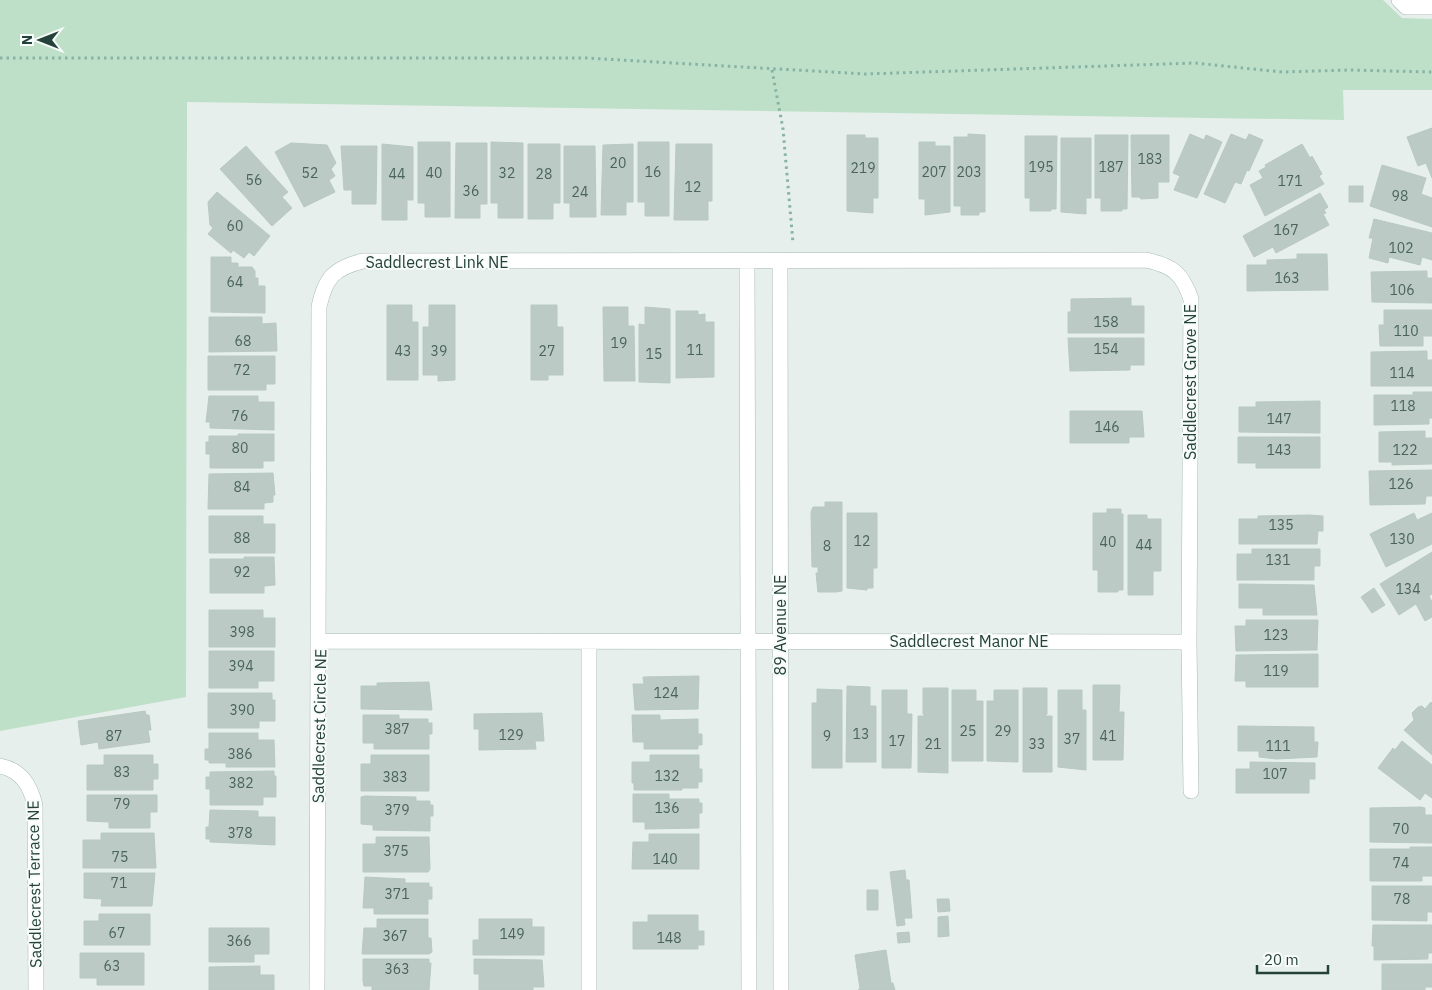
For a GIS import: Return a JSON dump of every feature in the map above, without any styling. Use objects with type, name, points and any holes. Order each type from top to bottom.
[{"type":"street","points":[[1399,0],[1406,7],[1432,7]]},
{"type":"street","name":"Saddlecrest Grove NE","points":[[764,261],[1146,260],[1162,264],[1176,272],[1186,283],[1191,299],[1189,642],[1191,791]]},
{"type":"street","name":"Saddlecrest Link NE","points":[[318,641],[319,307],[322,291],[334,273],[344,266],[363,261],[764,261]]},
{"type":"street","name":"89 Avenue NE","points":[[747,261],[749,990]]},
{"type":"street","name":"89 Avenue NE","points":[[780,261],[781,990]]},
{"type":"street","name":"Saddlecrest Circle NE","points":[[317,990],[318,641],[589,643],[748,641]]},
{"type":"street","name":"Saddlecrest Manor NE","points":[[748,641],[1189,642]]},
{"type":"street","points":[[589,643],[589,990]]},
{"type":"street","name":"Saddlecrest Terrace NE","points":[[0,766],[20,775],[31,788],[35,805],[36,990]]},
{"type":"path","points":[[0,58],[586,58],[772,70],[897,74],[956,70],[1125,67],[1195,63],[1282,72],[1349,70],[1432,72]]},
{"type":"path","points":[[772,70],[783,128],[791,229],[796,261]]},
{"type":"green space","points":[[0,0],[1383,0],[1402,18],[1432,19],[1432,90],[1343,90],[1344,120],[187,102],[186,697],[0,731]]},
{"type":"building","points":[[1432,128],[1432,178],[1426,163],[1418,166],[1407,137]]},
{"type":"building","points":[[968,134],[985,135],[985,212],[979,212],[979,215],[961,215],[961,206],[954,206],[954,137],[968,137]]},
{"type":"building","points":[[1190,134],[1204,140],[1206,135],[1222,142],[1197,198],[1174,190],[1180,176],[1173,173]]},
{"type":"building","points":[[1231,134],[1246,140],[1249,134],[1263,140],[1249,171],[1247,170],[1241,184],[1235,182],[1225,203],[1204,194]]},
{"type":"building","points":[[847,135],[865,135],[865,138],[878,138],[878,198],[873,198],[873,213],[847,211]]},
{"type":"building","points":[[1095,135],[1128,135],[1127,209],[1122,209],[1122,211],[1101,211],[1101,198],[1095,198]]},
{"type":"building","points":[[1131,135],[1169,135],[1169,182],[1158,182],[1158,198],[1141,199],[1139,197],[1132,197]]},
{"type":"building","points":[[1025,136],[1057,136],[1056,209],[1051,209],[1051,211],[1030,211],[1030,198],[1025,198]]},
{"type":"building","points":[[1061,138],[1091,138],[1091,198],[1086,198],[1086,214],[1061,212]]},
{"type":"building","points":[[418,142],[450,142],[450,217],[425,217],[425,203],[418,203]]},
{"type":"building","points":[[491,142],[523,143],[523,218],[498,218],[498,203],[491,203]]},
{"type":"building","points":[[638,142],[669,142],[669,216],[645,216],[645,202],[638,202]]},
{"type":"building","points":[[919,142],[935,142],[935,146],[950,146],[950,212],[925,215],[925,199],[919,199]]},
{"type":"building","points":[[291,143],[327,145],[336,163],[331,169],[335,176],[329,180],[335,192],[304,207],[275,152]]},
{"type":"building","points":[[456,143],[487,143],[487,204],[480,204],[480,218],[455,218]]},
{"type":"building","points":[[382,144],[413,147],[413,200],[407,200],[407,220],[382,220]]},
{"type":"building","points":[[528,144],[560,144],[560,203],[553,203],[553,219],[528,219]]},
{"type":"building","points":[[633,144],[633,202],[626,202],[626,215],[601,215],[603,145]]},
{"type":"building","points":[[676,144],[712,144],[712,201],[708,201],[708,220],[674,220]]},
{"type":"building","points":[[1302,144],[1310,158],[1312,156],[1322,174],[1319,176],[1324,184],[1265,216],[1250,185],[1263,178],[1259,171],[1266,167],[1265,165]]},
{"type":"building","points":[[246,146],[288,192],[282,197],[292,208],[272,226],[220,169]]},
{"type":"building","points":[[341,146],[377,146],[376,204],[352,204],[352,190],[344,190]]},
{"type":"building","points":[[564,146],[595,146],[596,217],[570,217],[570,203],[564,203]]},
{"type":"building","points":[[1382,165],[1426,178],[1421,194],[1432,198],[1432,227],[1370,206]]},
{"type":"building","points":[[1349,186],[1363,186],[1363,202],[1349,202]]},
{"type":"building","points":[[217,192],[270,236],[254,256],[249,252],[244,258],[233,250],[231,253],[208,234],[213,228],[210,225],[208,202]]},
{"type":"building","points":[[1320,193],[1328,207],[1324,210],[1326,213],[1323,214],[1329,225],[1276,253],[1273,247],[1254,257],[1243,236]]},
{"type":"building","points":[[1374,219],[1432,233],[1432,260],[1422,257],[1420,265],[1389,257],[1388,263],[1369,258],[1373,238],[1369,238]]},
{"type":"building","points":[[1297,254],[1327,254],[1328,290],[1247,291],[1247,265],[1267,265],[1267,260],[1297,259]]},
{"type":"building","points":[[211,257],[231,257],[231,263],[238,263],[238,267],[252,267],[255,271],[255,278],[258,278],[258,286],[265,286],[265,313],[211,312]]},
{"type":"building","points":[[1427,271],[1427,278],[1432,278],[1432,303],[1372,302],[1371,272]]},
{"type":"building","points":[[1131,298],[1131,306],[1144,306],[1144,333],[1068,333],[1068,312],[1071,312],[1071,299]]},
{"type":"building","points":[[387,305],[412,305],[412,322],[418,322],[418,380],[387,380]]},
{"type":"building","points":[[429,305],[455,305],[455,380],[438,381],[438,375],[423,375],[423,327],[429,327]]},
{"type":"building","points":[[531,305],[557,305],[557,327],[563,327],[563,375],[548,375],[548,380],[531,380]]},
{"type":"building","points":[[603,307],[628,307],[628,326],[634,326],[635,381],[604,381]]},
{"type":"building","points":[[645,307],[670,309],[670,383],[639,382],[639,324],[645,325]]},
{"type":"building","points":[[1384,310],[1432,310],[1432,336],[1423,336],[1423,346],[1380,346],[1379,325],[1384,325]]},
{"type":"building","points":[[676,311],[698,311],[698,315],[705,314],[705,322],[714,322],[714,377],[676,378]]},
{"type":"building","points":[[209,317],[262,317],[262,324],[276,323],[277,351],[209,352]]},
{"type":"building","points":[[1068,338],[1144,338],[1144,365],[1130,365],[1130,370],[1070,371]]},
{"type":"building","points":[[1427,351],[1427,360],[1432,360],[1432,386],[1371,386],[1371,352]]},
{"type":"building","points":[[208,356],[275,356],[275,384],[266,384],[266,390],[208,390]]},
{"type":"building","points":[[1413,392],[1432,392],[1432,418],[1429,418],[1429,424],[1374,425],[1374,395],[1413,395]]},
{"type":"building","points":[[209,396],[258,396],[258,402],[274,402],[274,430],[210,428],[210,422],[206,422]]},
{"type":"building","points":[[1320,401],[1320,433],[1239,432],[1239,407],[1256,407],[1256,402]]},
{"type":"building","points":[[1070,411],[1142,411],[1144,437],[1129,437],[1129,443],[1070,443]]},
{"type":"building","points":[[1425,431],[1425,438],[1432,438],[1432,464],[1392,465],[1392,462],[1379,462],[1379,432]]},
{"type":"building","points":[[238,434],[274,434],[274,461],[263,461],[263,468],[210,468],[210,454],[206,454],[206,442],[209,442],[209,436],[238,436]]},
{"type":"building","points":[[1238,437],[1320,437],[1320,468],[1256,468],[1256,463],[1238,463]]},
{"type":"building","points":[[1432,470],[1432,496],[1426,496],[1425,504],[1370,505],[1369,471]]},
{"type":"building","points":[[273,473],[275,495],[273,495],[273,502],[264,503],[264,509],[208,509],[209,474]]},
{"type":"building","points":[[825,502],[842,502],[842,591],[836,592],[818,592],[816,573],[818,573],[818,567],[812,567],[811,512],[813,507],[825,507]]},
{"type":"building","points":[[1107,509],[1121,509],[1121,514],[1123,514],[1123,590],[1118,590],[1118,592],[1098,592],[1098,570],[1093,570],[1093,513],[1107,513]]},
{"type":"building","points":[[847,513],[877,513],[877,568],[873,568],[873,588],[867,588],[867,590],[847,588]]},
{"type":"building","points":[[1414,513],[1417,520],[1432,513],[1432,544],[1386,567],[1370,534]]},
{"type":"building","points":[[1128,515],[1147,515],[1147,519],[1161,519],[1161,571],[1153,571],[1153,595],[1128,595]]},
{"type":"building","points":[[209,516],[263,516],[263,524],[275,524],[275,553],[209,553]]},
{"type":"building","points":[[1258,516],[1323,516],[1323,531],[1318,531],[1317,544],[1239,544],[1239,519],[1258,519]]},
{"type":"building","points":[[1252,549],[1320,549],[1320,566],[1314,566],[1314,580],[1237,580],[1237,554],[1252,554]]},
{"type":"building","points":[[1432,552],[1432,594],[1429,596],[1432,602],[1432,617],[1425,621],[1416,604],[1399,615],[1380,584]]},
{"type":"building","points":[[244,557],[274,557],[275,585],[264,586],[264,593],[210,593],[210,559],[244,559]]},
{"type":"building","points":[[1239,584],[1314,585],[1317,615],[1263,615],[1263,608],[1239,608]]},
{"type":"building","points":[[1374,588],[1385,605],[1372,613],[1361,597]]},
{"type":"building","points":[[209,610],[263,610],[263,618],[275,618],[275,647],[209,647]]},
{"type":"building","points":[[1246,620],[1318,620],[1317,650],[1236,651],[1235,626],[1246,626]]},
{"type":"building","points":[[209,651],[274,651],[274,681],[258,681],[258,688],[209,688]]},
{"type":"building","points":[[1318,654],[1318,687],[1246,687],[1246,681],[1235,681],[1236,655]]},
{"type":"building","points":[[699,676],[698,709],[635,710],[633,684],[644,684],[643,677]]},
{"type":"building","points":[[429,682],[432,710],[361,709],[361,686],[377,686],[377,683]]},
{"type":"building","points":[[1093,685],[1120,685],[1119,712],[1124,712],[1123,760],[1093,760]]},
{"type":"building","points":[[847,686],[870,687],[870,706],[876,706],[876,762],[846,762]]},
{"type":"building","points":[[923,688],[948,688],[948,773],[918,772],[918,716],[925,716],[923,714]]},
{"type":"building","points":[[1023,688],[1047,688],[1047,714],[1045,716],[1052,716],[1052,772],[1023,772]]},
{"type":"building","points":[[817,689],[842,690],[842,768],[812,768],[812,703],[817,703]]},
{"type":"building","points":[[882,690],[907,690],[907,714],[912,714],[911,768],[882,768]]},
{"type":"building","points":[[952,690],[976,690],[976,701],[983,701],[983,761],[952,761]]},
{"type":"building","points":[[994,690],[1018,690],[1018,762],[987,761],[987,701],[994,701]]},
{"type":"building","points":[[1058,690],[1082,690],[1082,710],[1086,710],[1086,770],[1058,767]]},
{"type":"building","points":[[208,693],[272,693],[272,700],[275,700],[275,721],[259,721],[259,728],[208,728]]},
{"type":"building","points":[[1431,702],[1432,755],[1404,730],[1414,720],[1412,713],[1418,707],[1422,706],[1425,709]]},
{"type":"building","points":[[145,711],[146,715],[149,715],[151,730],[148,730],[150,742],[99,749],[98,742],[81,745],[78,721]]},
{"type":"building","points":[[542,713],[544,741],[535,741],[536,749],[479,750],[479,729],[474,729],[474,714]]},
{"type":"building","points":[[363,715],[399,715],[399,719],[428,719],[428,723],[432,723],[432,734],[429,734],[429,749],[374,749],[374,743],[363,743]]},
{"type":"building","points":[[632,715],[660,715],[660,720],[698,719],[698,734],[702,734],[702,745],[698,745],[698,749],[644,749],[644,742],[633,742]]},
{"type":"building","points":[[1238,726],[1314,727],[1314,742],[1318,742],[1317,757],[1276,759],[1259,757],[1259,751],[1238,751]]},
{"type":"building","points":[[209,733],[258,733],[258,740],[274,740],[275,767],[226,767],[226,763],[209,763],[209,760],[205,760],[205,749],[209,749]]},
{"type":"building","points":[[1402,741],[1432,765],[1432,798],[1425,793],[1420,800],[1378,768],[1393,748],[1395,750]]},
{"type":"building","points":[[104,755],[153,755],[153,764],[158,764],[158,779],[153,779],[153,790],[87,790],[87,765],[104,765]]},
{"type":"building","points":[[371,755],[429,755],[429,791],[361,791],[361,764],[371,764]]},
{"type":"building","points":[[650,755],[699,755],[699,769],[702,769],[702,782],[698,782],[698,788],[682,788],[682,790],[634,790],[632,762],[650,762]]},
{"type":"building","points":[[1250,762],[1315,763],[1315,779],[1309,779],[1309,793],[1236,793],[1236,769],[1250,769]]},
{"type":"building","points":[[274,771],[274,776],[276,776],[276,797],[263,797],[263,805],[210,805],[210,789],[206,789],[206,777],[210,777],[210,772]]},
{"type":"building","points":[[633,794],[669,794],[669,799],[699,799],[699,803],[702,803],[702,813],[699,813],[699,828],[645,829],[645,822],[633,822]]},
{"type":"building","points":[[87,795],[157,795],[157,812],[150,812],[150,828],[109,828],[109,822],[87,821]]},
{"type":"building","points":[[361,797],[416,797],[416,801],[430,801],[430,805],[433,805],[433,816],[430,816],[430,831],[373,830],[373,825],[361,824]]},
{"type":"building","points":[[1370,808],[1425,808],[1425,815],[1432,815],[1432,843],[1370,842]]},
{"type":"building","points":[[210,810],[258,811],[258,817],[275,817],[275,845],[210,842],[210,839],[206,839],[206,827],[209,827]]},
{"type":"building","points":[[101,833],[154,833],[156,868],[83,868],[83,840],[101,840]]},
{"type":"building","points":[[649,834],[699,834],[699,869],[632,869],[633,842],[649,842]]},
{"type":"building","points":[[376,837],[429,837],[430,869],[428,872],[363,872],[363,844],[376,844]]},
{"type":"building","points":[[1410,847],[1432,847],[1432,876],[1422,876],[1422,881],[1370,881],[1370,849],[1410,849]]},
{"type":"building","points":[[905,870],[906,880],[909,880],[912,918],[904,918],[905,925],[897,926],[890,872]]},
{"type":"building","points":[[84,873],[155,873],[152,906],[101,906],[102,899],[84,898]]},
{"type":"building","points":[[365,877],[405,879],[405,883],[429,883],[429,887],[432,887],[432,899],[428,899],[428,914],[374,914],[374,908],[363,908]]},
{"type":"building","points":[[1372,886],[1432,886],[1432,912],[1427,912],[1427,921],[1372,920]]},
{"type":"building","points":[[867,890],[878,890],[878,910],[867,910]]},
{"type":"building","points":[[937,899],[949,899],[950,911],[938,912]]},
{"type":"building","points":[[99,914],[150,914],[150,945],[84,945],[84,921],[99,921]]},
{"type":"building","points":[[648,915],[698,915],[698,931],[704,931],[704,945],[698,945],[698,949],[633,949],[633,922],[648,922]]},
{"type":"building","points":[[948,916],[949,936],[938,937],[938,917]]},
{"type":"building","points":[[377,919],[428,919],[428,938],[431,938],[432,952],[429,954],[362,954],[364,928],[377,928]]},
{"type":"building","points":[[479,919],[532,919],[532,927],[544,927],[544,955],[473,955],[473,940],[479,940]]},
{"type":"building","points":[[1373,925],[1432,925],[1432,953],[1428,953],[1428,959],[1374,960],[1374,946],[1372,946]]},
{"type":"building","points":[[209,928],[269,928],[269,954],[254,954],[254,962],[209,962]]},
{"type":"building","points":[[909,932],[910,942],[898,943],[897,933]]},
{"type":"building","points":[[886,950],[891,983],[893,983],[895,990],[858,990],[860,989],[855,955]]},
{"type":"building","points":[[80,953],[144,953],[144,985],[97,985],[97,978],[80,978]]},
{"type":"building","points":[[363,959],[429,959],[429,963],[431,963],[429,990],[372,990],[372,986],[364,986]]},
{"type":"building","points":[[474,959],[542,960],[544,987],[533,987],[533,990],[479,990],[479,974],[474,974]]},
{"type":"building","points":[[1382,964],[1432,964],[1432,987],[1425,987],[1425,990],[1382,990]]},
{"type":"building","points":[[260,966],[260,975],[274,975],[274,990],[209,990],[209,967]]}]
